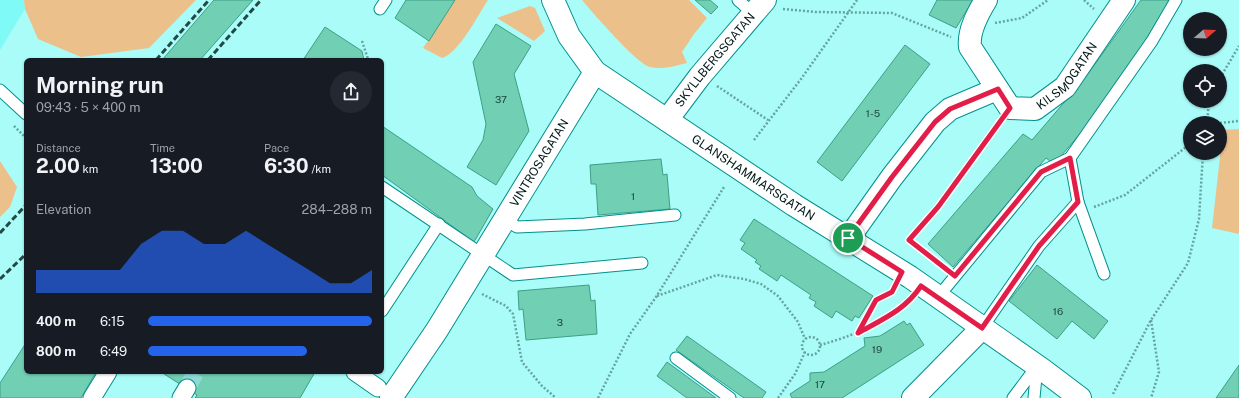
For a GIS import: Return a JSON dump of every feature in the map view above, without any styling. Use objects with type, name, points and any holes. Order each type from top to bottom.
[{"type":"street","name":"GLANSHAMMARSGATAN","points":[[553,0],[569,36],[595,72],[902,272],[1037,366],[1080,398]]},
{"type":"street","points":[[986,0],[978,13],[972,37],[998,89],[1010,108]]},
{"type":"street","name":"KILSMOGATAN","points":[[1010,108],[1035,109],[1065,88],[1124,0]]},
{"type":"street","name":"SKYLLBERGSGATAN","points":[[667,120],[755,4]]},
{"type":"street","name":"VINTROSAGATAN","points":[[384,393],[437,330],[595,72]]},
{"type":"street","points":[[848,238],[892,177],[935,122],[950,109],[998,89]]},
{"type":"street","points":[[913,398],[982,328]]},
{"type":"street","points":[[92,398],[107,374]]},
{"type":"street","points":[[358,374],[384,393]]},
{"type":"lane","points":[[929,291],[955,276],[1041,172],[1070,158],[1152,41],[1176,0]]},
{"type":"lane","points":[[0,90],[24,112]]},
{"type":"lane","points":[[1070,158],[1080,206],[1104,274]]},
{"type":"lane","points":[[384,188],[484,254],[512,275],[642,263]]},
{"type":"lane","points":[[982,328],[1039,246],[1080,206]]},
{"type":"lane","points":[[504,219],[517,227],[584,224],[675,215]]},
{"type":"lane","points":[[384,308],[439,224]]},
{"type":"lane","points":[[676,358],[730,398]]},
{"type":"lane","points":[[1013,398],[1037,366]]},
{"type":"lane","points":[[1034,398],[1037,366]]},
{"type":"path","points":[[754,140],[849,14],[857,0]]},
{"type":"path","points":[[755,4],[781,8],[849,14],[892,13],[940,31],[972,37],[1022,18],[1048,0]]},
{"type":"path","points":[[1084,0],[1093,8]]},
{"type":"path","points":[[362,41],[368,58]]},
{"type":"path","points":[[1227,66],[1239,46]]},
{"type":"path","points":[[700,76],[768,120]]},
{"type":"path","points":[[955,276],[909,240],[938,207],[1010,108]]},
{"type":"path","points":[[1227,122],[1239,120]]},
{"type":"path","points":[[1080,206],[1125,195],[1183,149]]},
{"type":"path","points":[[1113,394],[1151,320],[1188,263],[1199,219],[1203,160]]},
{"type":"path","points":[[598,398],[630,334],[656,296],[724,187]]},
{"type":"path","points":[[858,333],[876,300],[892,292],[902,272]]},
{"type":"path","points":[[656,296],[717,275],[744,279],[761,284],[778,296],[798,322],[805,339]]},
{"type":"path","points":[[820,345],[858,333],[902,308],[913,298],[929,291]]},
{"type":"path","points":[[476,292],[506,306],[513,314],[522,362],[542,386],[556,398]]},
{"type":"path","points":[[1151,320],[1159,372],[1151,398]]},
{"type":"path","points":[[811,337],[817,339],[820,345],[818,352],[811,355],[805,352],[802,345],[805,339],[811,337]]},
{"type":"path","points":[[778,398],[794,374],[805,352]]},
{"type":"shaded area","points":[[0,0],[24,0],[25,9],[0,50]]},
{"type":"shaded area","points":[[24,0],[196,0],[149,48],[81,57],[38,39],[25,9]]},
{"type":"shaded area","points":[[455,0],[488,0],[474,24],[455,49],[442,58],[423,48]]},
{"type":"shaded area","points":[[582,0],[689,0],[707,18],[682,52],[687,63],[655,68],[644,64],[635,57]]},
{"type":"shaded area","points":[[530,6],[535,8],[545,31],[534,41],[497,18]]},
{"type":"shaded area","points":[[1239,129],[1239,234],[1212,228],[1220,160],[1227,160],[1227,130]]},
{"type":"shaded area","points":[[0,161],[17,187],[10,207],[0,217]]},
{"type":"building","points":[[214,0],[253,0],[202,58],[164,58]]},
{"type":"building","points":[[406,0],[455,0],[429,41],[395,18]]},
{"type":"building","points":[[695,0],[710,0],[718,7],[711,14]]},
{"type":"building","points":[[937,0],[973,0],[956,28],[929,15]]},
{"type":"building","points":[[1141,0],[1175,0],[1113,96],[1054,164],[1046,158],[953,267],[928,244],[1023,134],[1032,140],[1085,78]]},
{"type":"building","points":[[496,24],[531,46],[514,74],[529,131],[496,185],[467,167],[483,140],[486,124],[473,62]]},
{"type":"building","points":[[325,27],[362,51],[364,58],[304,58]]},
{"type":"building","points":[[905,45],[930,64],[842,181],[817,162]]},
{"type":"building","points":[[384,127],[472,187],[477,196],[493,209],[474,242],[384,176]]},
{"type":"building","points":[[661,159],[663,175],[667,174],[670,209],[598,215],[596,184],[591,184],[590,165]]},
{"type":"building","points":[[754,219],[873,296],[859,318],[855,316],[852,321],[836,311],[832,318],[814,306],[816,302],[809,298],[811,295],[781,275],[777,281],[759,269],[761,266],[755,262],[757,260],[741,249],[745,243],[740,240]]},
{"type":"building","points":[[1037,265],[1108,321],[1094,339],[1072,321],[1057,339],[1009,301]]},
{"type":"building","points":[[589,285],[591,301],[595,300],[597,334],[526,340],[523,309],[519,310],[518,291]]},
{"type":"building","points":[[904,321],[907,325],[910,323],[924,345],[842,398],[792,398],[790,394],[810,381],[810,373],[824,372],[865,346],[864,338],[880,336]]},
{"type":"building","points":[[687,336],[766,392],[762,398],[744,398],[676,350]]},
{"type":"building","points":[[24,346],[24,374],[95,374],[81,398],[0,398],[0,383]]},
{"type":"building","points":[[667,362],[716,398],[687,398],[657,376]]},
{"type":"building","points":[[1239,365],[1239,398],[1216,398]]},
{"type":"building","points":[[164,374],[314,374],[300,398],[195,398],[197,395]]},
{"type":"tunnel","points":[[187,388],[195,374]]},
{"type":"railway","points":[[158,58],[209,0]]},
{"type":"railway","points":[[210,58],[261,0]]},
{"type":"railway","points":[[0,233],[24,207]]},
{"type":"railway","points":[[0,279],[24,256]]},
{"type":"route","points":[[998,89],[1010,108],[938,207],[909,240],[955,276],[1041,172],[1070,158],[1072,181],[1078,202],[1039,246],[982,328],[921,286],[913,298],[902,308],[858,333],[876,300],[892,292],[902,272],[848,238],[892,177],[935,122],[950,109],[998,89]]}]
